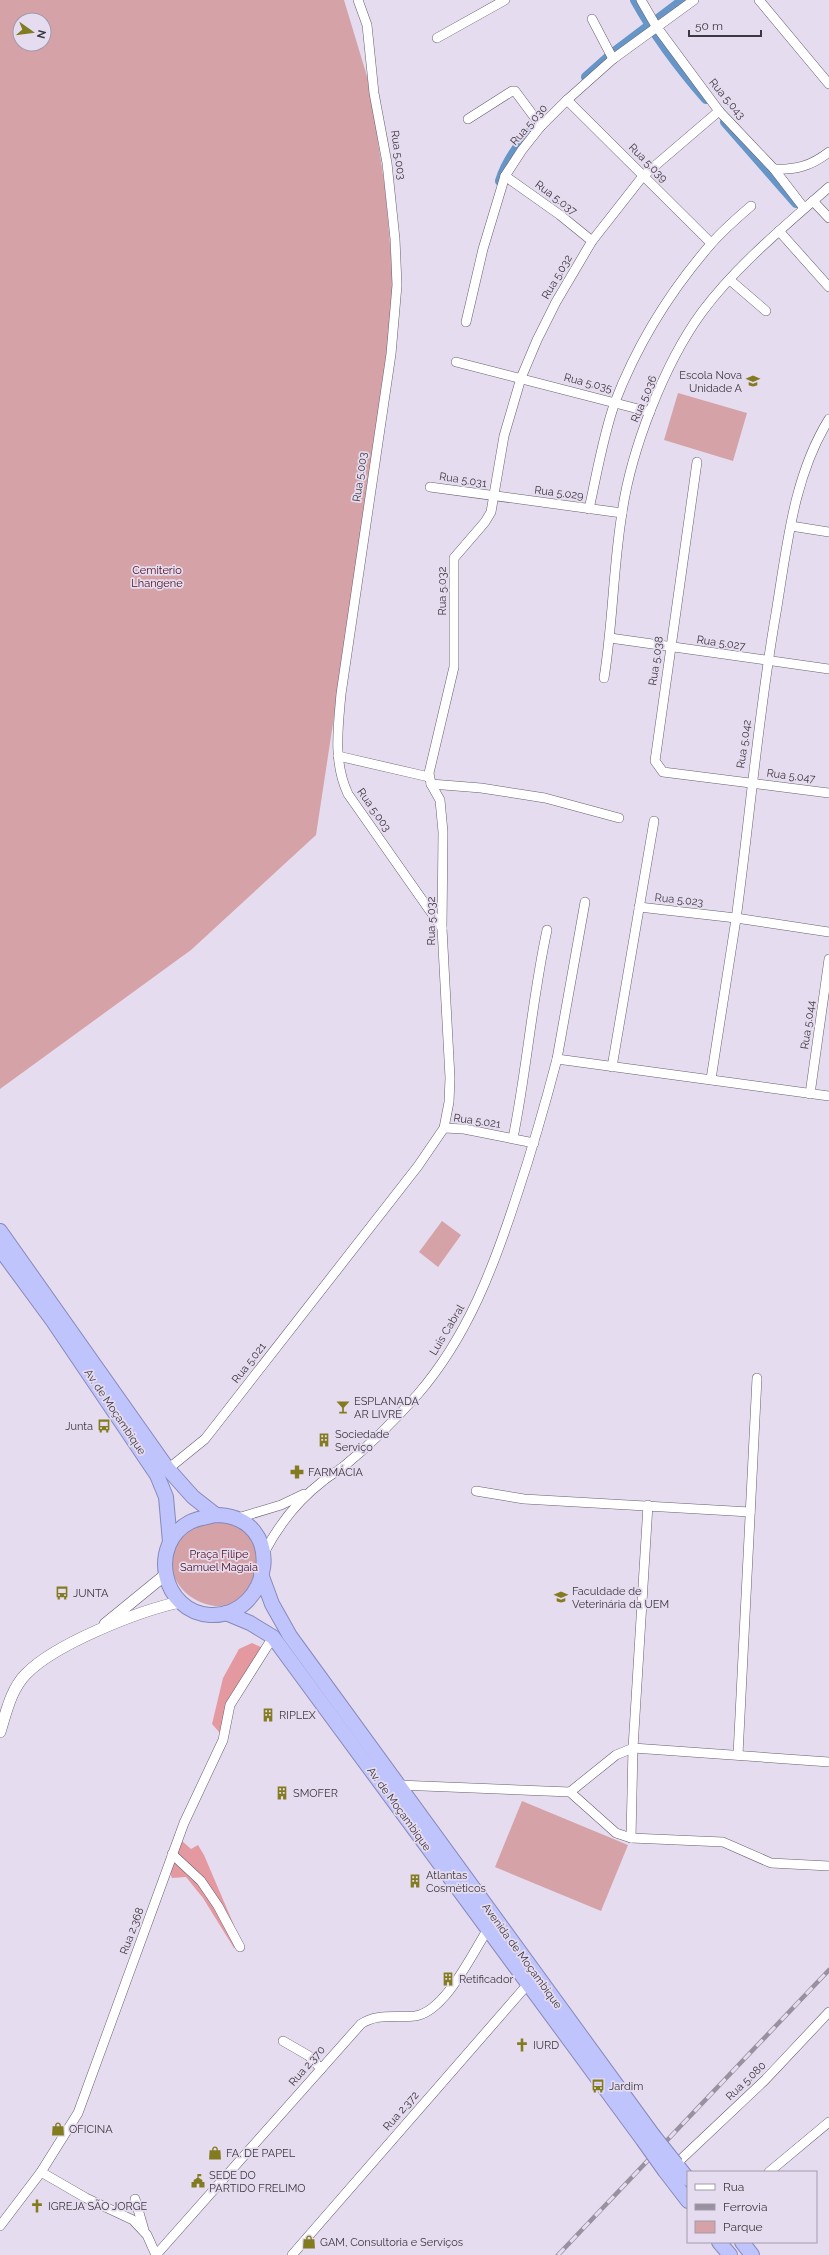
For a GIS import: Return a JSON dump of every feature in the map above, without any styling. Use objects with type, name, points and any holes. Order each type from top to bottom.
[{"type":"highway","name":"Av. de Moçambique","points":[[0,1231],[168,1468],[193,1497],[216,1515]]},
{"type":"highway","name":"Av. de Moçambique","points":[[0,1249],[53,1321],[157,1475],[166,1497],[170,1542]]},
{"type":"highway","points":[[180,1602],[170,1589],[165,1575],[165,1558],[170,1542],[178,1530],[190,1522],[203,1517],[216,1515],[238,1518]]},
{"type":"highway","name":"Av. de Moçambique","points":[[180,1602],[194,1611],[210,1615],[226,1613],[239,1608],[250,1599],[257,1588],[264,1553],[256,1532],[238,1518]]},
{"type":"highway","name":"Avenida de Moçambique","points":[[261,1574],[280,1619],[331,1693],[670,2168],[687,2199]]},
{"type":"highway","name":"Av. de Moçambique","points":[[226,1613],[250,1623],[273,1637],[600,2082]]},
{"type":"highway","name":"Avenida de Moçambique","points":[[600,2082],[648,2138]]},
{"type":"highway","name":"Avenida de Moçambique","points":[[670,2168],[687,2178]]},
{"type":"highway","points":[[720,2243],[730,2255]]},
{"type":"highway","points":[[743,2243],[752,2255]]},
{"type":"street","name":"Rua 5.003","points":[[358,0],[367,25],[374,93],[387,163],[394,232],[397,285],[391,354],[341,694],[337,740],[338,756],[344,786],[348,794],[442,928]]},
{"type":"street","points":[[437,38],[506,0]]},
{"type":"street","name":"Rua 5.043","points":[[640,0],[656,26],[719,111],[774,169],[804,208]]},
{"type":"street","name":"Rua 5.030","points":[[466,322],[483,249],[505,176],[522,150],[541,126],[567,100],[613,59],[656,26],[694,0]]},
{"type":"street","points":[[759,0],[829,84]]},
{"type":"street","points":[[592,19],[613,59]]},
{"type":"street","points":[[468,119],[512,91],[517,94],[541,126]]},
{"type":"street","name":"Rua 5.039","points":[[567,100],[711,243]]},
{"type":"street","name":"Rua 5.032","points":[[444,1128],[449,1102],[450,1078],[442,928],[443,832],[440,800],[430,780],[454,667],[454,558],[485,522],[490,512],[504,436],[521,378],[537,340],[556,302],[592,242],[643,176],[719,111]]},
{"type":"street","points":[[774,169],[792,170],[807,166],[829,152]]},
{"type":"street","name":"Rua 5.037","points":[[505,176],[560,215],[592,242]]},
{"type":"street","name":"Rua 5.036","points":[[604,678],[610,638],[622,513],[634,458],[650,412],[682,344],[702,312],[730,280],[779,231],[829,187]]},
{"type":"street","points":[[813,201],[829,218]]},
{"type":"street","points":[[589,509],[600,457],[615,402],[640,348],[670,295],[711,243],[750,206]]},
{"type":"street","points":[[779,231],[829,287]]},
{"type":"street","points":[[730,280],[766,311]]},
{"type":"street","name":"Rua 5.035","points":[[456,362],[650,412]]},
{"type":"street","name":"Rua 5.042","points":[[711,1080],[736,918],[751,783],[767,661],[791,526],[800,482],[817,438],[829,419]]},
{"type":"street","name":"Rua 5.038","points":[[697,462],[655,761],[657,766],[663,772],[751,783]]},
{"type":"street","name":"Rua 5.031","points":[[430,487],[493,497]]},
{"type":"street","name":"Rua 5.029","points":[[493,497],[622,513]]},
{"type":"street","points":[[791,526],[829,532]]},
{"type":"street","name":"Rua 5.027","points":[[610,638],[670,648],[829,669]]},
{"type":"street","points":[[338,756],[430,780],[545,798],[619,818]]},
{"type":"street","name":"Rua 5.047","points":[[751,783],[829,792]]},
{"type":"street","points":[[639,907],[654,821]]},
{"type":"street","points":[[534,1143],[557,1059],[585,902]]},
{"type":"street","name":"Rua 5.023","points":[[612,1067],[639,907],[736,918],[829,932]]},
{"type":"street","points":[[513,1138],[522,1092],[536,981],[547,930]]},
{"type":"street","name":"Rua 5.044","points":[[810,1094],[829,959]]},
{"type":"street","points":[[557,1059],[829,1096]]},
{"type":"street","name":"Rua 5.021","points":[[168,1468],[205,1439],[418,1166],[444,1128],[464,1129],[534,1143]]},
{"type":"street","name":"Luis Cabral","points":[[264,1553],[276,1530],[287,1514],[316,1487],[375,1440],[418,1393],[440,1365],[465,1326],[484,1288],[498,1254],[534,1143]]},
{"type":"street","points":[[738,1756],[757,1378]]},
{"type":"street","name":"Luis Cabral","points":[[238,1518],[280,1505],[316,1487]]},
{"type":"street","points":[[476,1491],[524,1499],[750,1512]]},
{"type":"street","points":[[631,1838],[633,1748],[648,1505]]},
{"type":"street","points":[[96,1631],[165,1575]]},
{"type":"street","points":[[0,1732],[4,1708],[25,1675],[41,1661],[96,1631],[162,1606],[180,1602]]},
{"type":"street","name":"Rua 2.368","points":[[0,2226],[41,2172],[78,2113],[184,1823],[223,1740],[230,1705],[273,1637]]},
{"type":"street","points":[[570,1792],[616,1755],[633,1748],[829,1762]]},
{"type":"street","points":[[398,1785],[570,1792],[616,1833],[631,1838],[723,1842],[771,1864],[829,1866]]},
{"type":"street","points":[[172,1854],[201,1881],[218,1906],[240,1947]]},
{"type":"street","name":"Rua 2.370","points":[[156,2255],[361,2024],[368,2019],[416,2016],[429,2012],[444,2000],[488,1929]]},
{"type":"street","name":"Rua 2.372","points":[[292,2255],[528,1984]]},
{"type":"street","name":"Rua 5.080","points":[[670,2168],[765,2080],[829,2012]]},
{"type":"street","points":[[283,2041],[309,2056],[321,2068]]},
{"type":"street","points":[[769,2171],[829,2122]]},
{"type":"street","points":[[41,2172],[86,2198],[133,2220],[146,2235]]},
{"type":"street","points":[[135,2199],[142,2227],[156,2255]]},
{"type":"green space","name":"Cemiterio Lhangene","points":[[0,0],[344,0],[369,83],[385,188],[393,277],[389,355],[316,835],[191,950],[0,1089]]},
{"type":"green space","points":[[678,393],[747,413],[733,461],[664,440]]},
{"type":"green space","points":[[442,1221],[461,1235],[438,1267],[419,1252]]},
{"type":"green space","name":"Praça Filipe Samuel Magaia","points":[[238,1518],[266,1558],[241,1601],[220,1606],[209,1605],[199,1601],[190,1596],[176,1581],[172,1571],[171,1561],[173,1547],[188,1523]]},
{"type":"green space","points":[[522,1801],[628,1845],[601,1911],[495,1867]]},
{"type":"shaded area","points":[[252,1643],[268,1650],[241,1686],[220,1733],[212,1724],[223,1678],[239,1649]]},
{"type":"shaded area","points":[[182,1841],[191,1849],[198,1845],[204,1855],[242,1944],[234,1948],[203,1898],[186,1877],[172,1878],[172,1864],[175,1854]]},
{"type":"waterway","points":[[635,0],[668,51],[686,76],[706,99]]},
{"type":"waterway","points":[[586,77],[613,53],[683,0]]},
{"type":"waterway","points":[[500,181],[507,164],[517,148],[528,133],[541,120]]},
{"type":"waterway","points":[[725,122],[796,203]]},
{"type":"railway","points":[[558,2255],[829,1970]]},
{"type":"place","name":"Escola Nova Unidade A","points":[[753,381]]},
{"type":"place","name":"ESPLANADA AR LIVRE","points":[[343,1407]]},
{"type":"place","name":"Junta","points":[[104,1426]]},
{"type":"place","name":"Sociedade Serviço","points":[[324,1440]]},
{"type":"place","name":"FARMÁCIA","points":[[297,1472]]},
{"type":"place","name":"JUNTA","points":[[62,1593]]},
{"type":"place","name":"Faculdade de Veterinária da UEM","points":[[561,1597]]},
{"type":"place","name":"RIPLEX","points":[[268,1715]]},
{"type":"place","name":"SMOFER","points":[[282,1793]]},
{"type":"place","name":"Atlantas Cosmèticos","points":[[415,1881]]},
{"type":"place","name":"Retificador","points":[[448,1979]]},
{"type":"place","name":"IURD","points":[[522,2045]]},
{"type":"place","name":"Jardim","points":[[598,2086]]},
{"type":"place","name":"OFICINA","points":[[58,2129]]},
{"type":"place","name":"FA. DE PAPEL","points":[[215,2153]]},
{"type":"place","name":"SEDE DO PARTIDO FRELIMO","points":[[198,2181]]},
{"type":"place","name":"IGREJA SÃO JORGE","points":[[37,2206]]},
{"type":"place","name":"GAM, Consultoria e Serviços","points":[[309,2242]]}]
